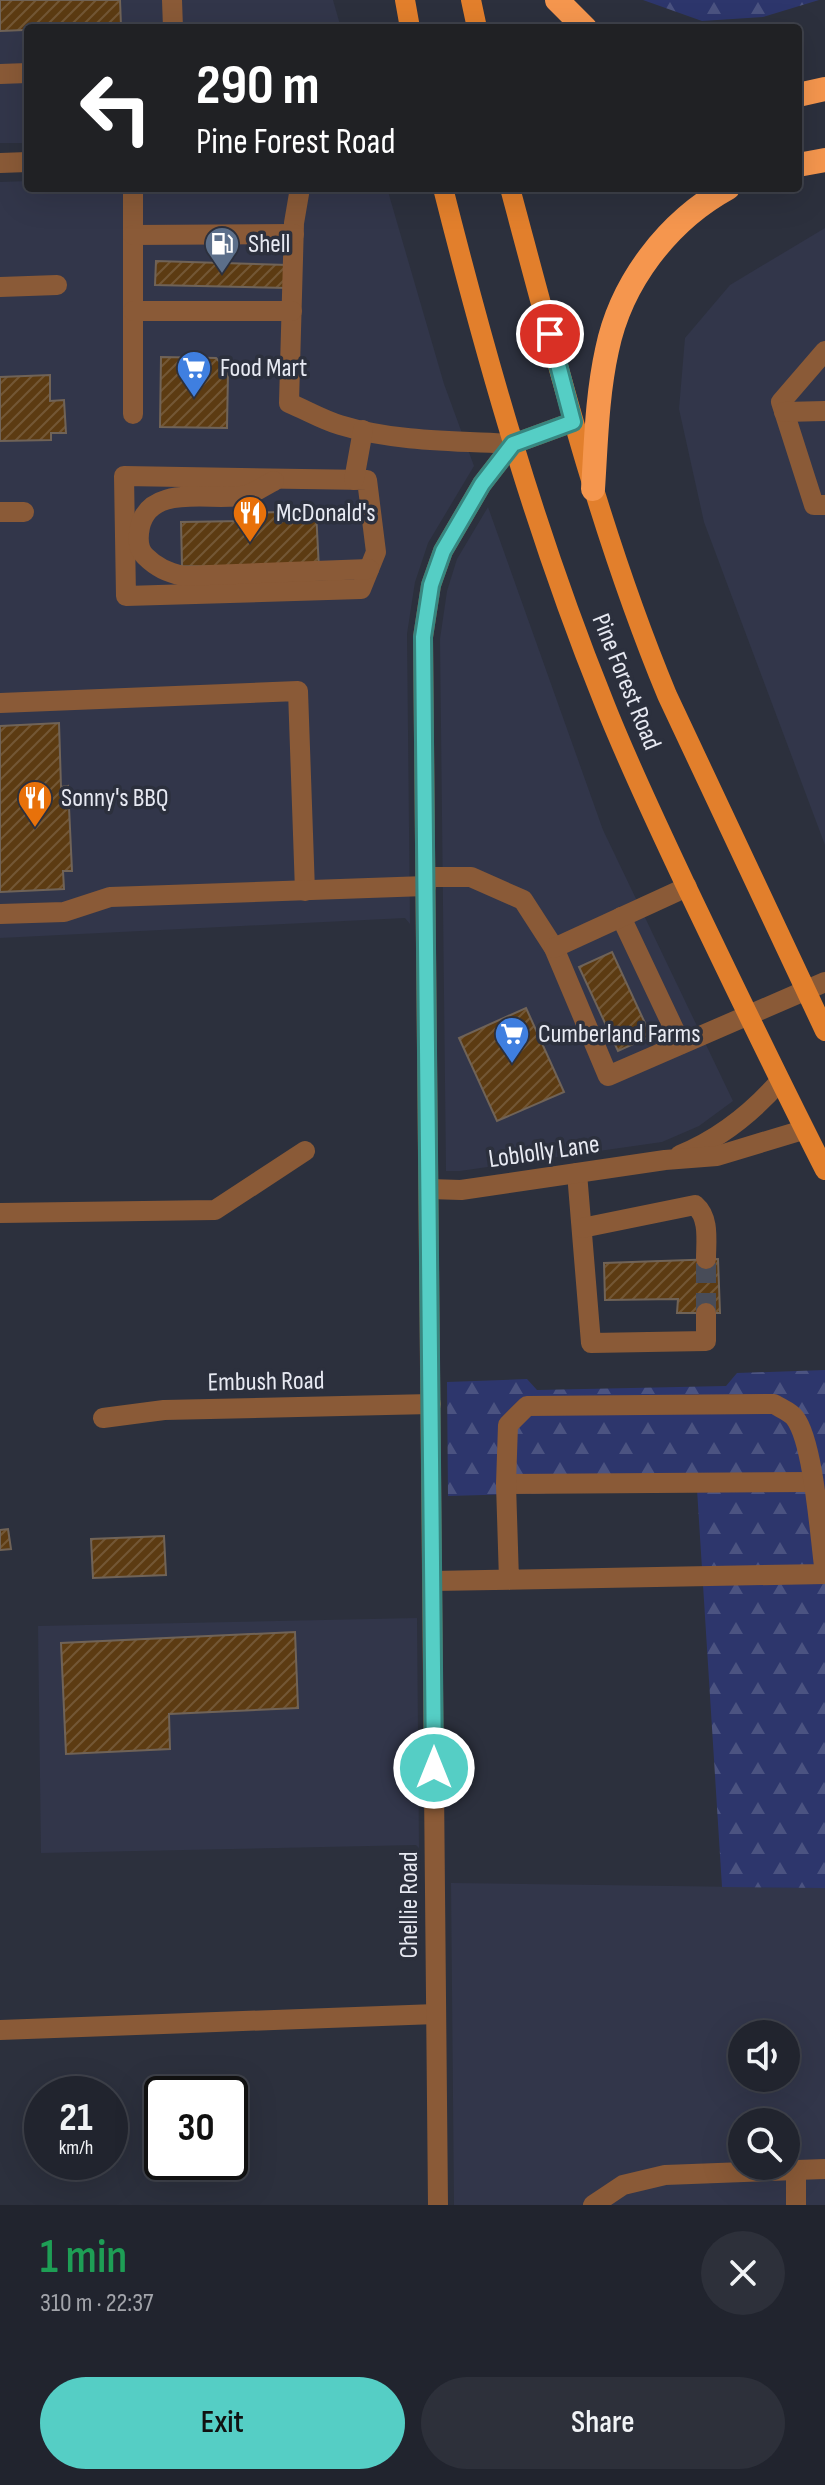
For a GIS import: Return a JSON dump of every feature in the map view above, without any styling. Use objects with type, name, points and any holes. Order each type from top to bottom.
[{"type":"highway","points":[[557,0],[581,24]]},
{"type":"highway","points":[[802,94],[825,89]]},
{"type":"highway","points":[[802,153],[825,153]]},
{"type":"highway","points":[[802,164],[825,160]]},
{"type":"highway","points":[[593,489],[601,377],[607,347],[622,305],[643,266],[671,232],[704,202],[721,192]]},
{"type":"main road","points":[[405,0],[409,24]]},
{"type":"main road","points":[[471,0],[476,24]]},
{"type":"main road","name":"Pine Forest Road","points":[[444,192],[486,355],[513,444],[540,530],[602,700],[747,1015],[825,1170]]},
{"type":"main road","name":"Pine Forest Road","points":[[511,192],[573,422],[645,642],[825,1031]]},
{"type":"street","points":[[172,0],[173,24]]},
{"type":"street","points":[[0,74],[24,73]]},
{"type":"street","points":[[0,163],[24,162]]},
{"type":"street","points":[[133,192],[133,414]]},
{"type":"street","points":[[299,192],[294,234],[289,403],[339,425],[404,438],[513,444],[573,422]]},
{"type":"street","points":[[133,235],[294,234]]},
{"type":"street","points":[[0,287],[57,285]]},
{"type":"street","points":[[133,311],[292,311]]},
{"type":"street","points":[[825,351],[781,402],[814,505],[825,505]]},
{"type":"street","points":[[784,412],[825,411]]},
{"type":"street","points":[[354,480],[363,430]]},
{"type":"street","name":"Chellie Road","points":[[438,2205],[423,637],[431,585],[443,551],[482,484],[513,444]]},
{"type":"street","points":[[124,476],[354,480],[367,480],[376,552],[361,589],[126,596],[124,476]]},
{"type":"street","points":[[278,479],[246,495],[172,497],[156,505],[142,519],[138,536],[141,552],[167,573],[183,576],[369,569]]},
{"type":"street","points":[[0,512],[24,512]]},
{"type":"street","points":[[0,703],[298,691],[305,891]]},
{"type":"street","points":[[0,914],[64,912],[110,897],[305,891],[471,877],[523,900],[554,948],[608,1076],[825,982]]},
{"type":"street","points":[[554,948],[687,887]]},
{"type":"street","points":[[621,917],[681,1044]]},
{"type":"street","name":"Loblolly Lane","points":[[665,1160],[694,1149],[722,1133],[764,1100],[780,1081]]},
{"type":"street","name":"Loblolly Lane","points":[[429,1189],[461,1190],[665,1160],[717,1156],[803,1130]]},
{"type":"street","points":[[0,1213],[215,1210],[305,1151]]},
{"type":"street","points":[[577,1173],[591,1343],[706,1341],[706,1313]]},
{"type":"street","points":[[582,1228],[695,1205],[706,1220],[706,1259]]},
{"type":"street","name":"Embush Road","points":[[103,1418],[164,1410],[431,1404]]},
{"type":"street","points":[[433,1581],[509,1580],[825,1574],[813,1482],[805,1444],[795,1417],[774,1404],[527,1406],[508,1425],[509,1580]]},
{"type":"street","points":[[506,1484],[813,1482]]},
{"type":"street","points":[[0,2030],[436,2014]]},
{"type":"street","points":[[800,2170],[825,2169]]},
{"type":"street","points":[[593,2205],[623,2185],[665,2175],[728,2173]]},
{"type":"street","points":[[796,2180],[796,2205]]},
{"type":"shaded area","points":[[0,0],[333,0],[340,24],[24,24],[24,143],[0,143]]},
{"type":"shaded area","points":[[24,181],[24,192],[388,192],[444,384],[474,466],[428,543],[415,582],[407,634],[410,924],[405,918],[0,938],[0,182]]},
{"type":"shaded area","points":[[825,228],[825,845],[704,522],[679,409],[685,338],[730,285]]},
{"type":"shaded area","points":[[488,507],[603,830],[733,1101],[699,1126],[662,1142],[446,1171],[440,639],[447,591],[457,559]]},
{"type":"shaded area","points":[[417,1618],[419,1848],[416,1845],[41,1853],[38,1626]]},
{"type":"shaded area","points":[[451,1883],[825,1888],[825,2205],[454,2205]]},
{"type":"green space","points":[[643,0],[819,0],[763,17],[702,21]]},
{"type":"green space","points":[[825,1370],[825,1888],[722,1887],[697,1489],[448,1496],[447,1382],[527,1379],[537,1390],[726,1386],[737,1373]]},
{"type":"building","points":[[0,0],[120,0],[121,24],[24,24],[24,30],[0,31]]},
{"type":"building","name":"Shell","points":[[156,261],[288,265],[288,288],[155,285]]},
{"type":"building","name":"Food Mart","points":[[161,357],[216,358],[228,371],[227,428],[160,427]]},
{"type":"building","points":[[50,375],[50,401],[64,400],[66,433],[51,433],[51,440],[0,441],[0,377]]},
{"type":"building","name":"McDonald's","points":[[316,511],[319,569],[182,566],[181,522],[243,521],[242,513]]},
{"type":"building","name":"Sonny's BBQ","points":[[59,723],[61,787],[68,786],[72,871],[63,871],[64,889],[0,892],[0,726]]},
{"type":"building","name":"Cumberland Farms","points":[[612,952],[651,1036],[618,1051],[579,967]]},
{"type":"building","name":"Cumberland Farms","points":[[526,1008],[564,1092],[497,1121],[459,1038]]},
{"type":"building","points":[[718,1259],[720,1313],[677,1313],[678,1299],[605,1300],[604,1263]]},
{"type":"building","points":[[8,1529],[11,1549],[0,1550],[0,1530]]},
{"type":"building","points":[[164,1536],[166,1575],[93,1578],[91,1539]]},
{"type":"building","points":[[295,1632],[298,1708],[169,1714],[170,1749],[66,1754],[61,1643]]},
{"type":"tunnel","points":[[706,1259],[706,1313]]},
{"type":"place","name":"Shell","points":[[222,275]]},
{"type":"place","name":"Food Mart","points":[[194,399]]},
{"type":"place","name":"McDonald's","points":[[250,544]]},
{"type":"place","name":"Sonny's BBQ","points":[[35,829]]},
{"type":"place","name":"Cumberland Farms","points":[[512,1065]]},
{"type":"route","points":[[434,1768],[423,637],[431,585],[443,551],[482,484],[513,444],[573,422],[550,334]]}]
